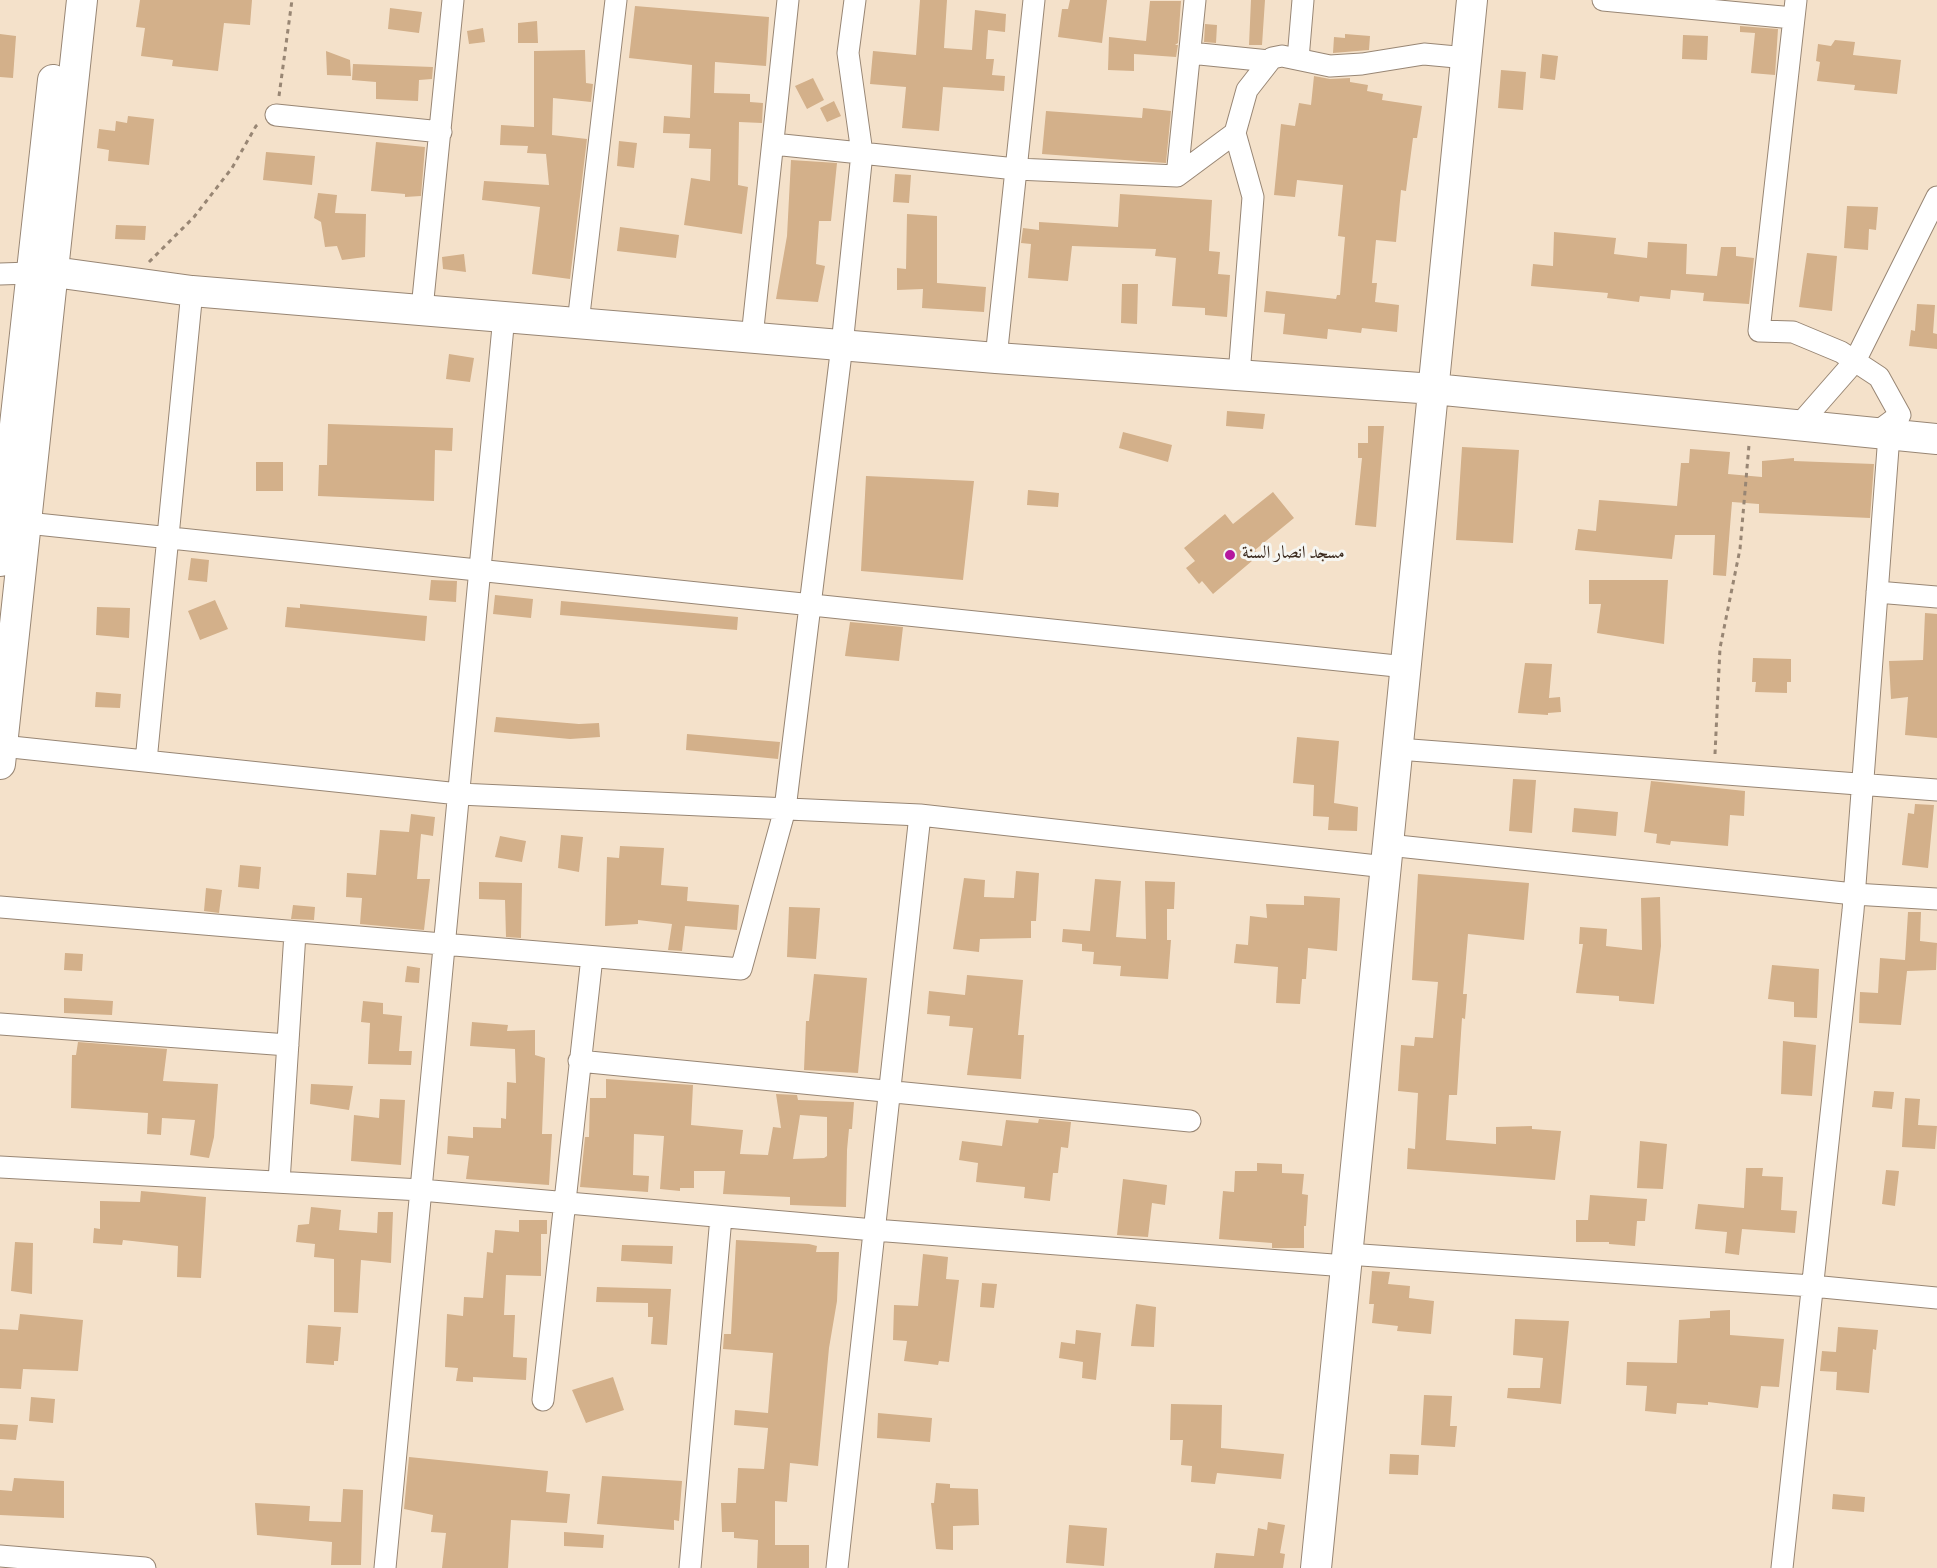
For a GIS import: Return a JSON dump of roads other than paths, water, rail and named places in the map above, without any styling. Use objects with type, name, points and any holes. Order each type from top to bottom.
[{"type":"street","points":[[62,0],[27,523],[1,755],[146,761],[459,794],[920,815],[1387,856],[1937,899]]},
{"type":"street","points":[[0,561],[82,0]]},
{"type":"street","points":[[422,309],[453,0]]},
{"type":"street","points":[[578,323],[616,0]]},
{"type":"street","points":[[752,337],[788,0]]},
{"type":"street","points":[[0,907],[741,969],[785,808],[842,345],[862,153],[848,53],[855,0]]},
{"type":"street","points":[[996,358],[1034,0]]},
{"type":"street","points":[[1178,176],[1195,0]]},
{"type":"street","points":[[1298,59],[1303,0]]},
{"type":"street","points":[[1316,1568],[1472,0]]},
{"type":"street","points":[[1603,0],[1795,9],[1759,331],[1793,332],[1841,352],[1879,377],[1900,415],[1883,433],[1877,592],[1854,894],[1782,1568]]},
{"type":"street","points":[[1190,53],[1269,61]]},
{"type":"street","points":[[1239,375],[1253,197],[1235,133],[1247,90],[1272,58],[1282,56],[1330,66],[1362,64],[1424,54],[1467,58]]},
{"type":"street","points":[[276,115],[441,132]]},
{"type":"street","points":[[773,144],[1016,169],[1178,176],[1235,133]]},
{"type":"street","points":[[1799,425],[1855,361],[1937,197]]},
{"type":"street","points":[[0,274],[42,273],[192,291],[996,358],[1434,389],[1937,439]]},
{"type":"street","points":[[146,761],[192,291]]},
{"type":"street","points":[[385,1568],[504,316]]},
{"type":"street","points":[[27,523],[1406,667]]},
{"type":"street","points":[[1877,592],[1937,597]]},
{"type":"street","points":[[1398,749],[1937,790]]},
{"type":"street","points":[[837,1568],[920,815]]},
{"type":"street","points":[[279,1182],[295,933]]},
{"type":"street","points":[[543,1400],[563,1202],[592,957]]},
{"type":"street","points":[[0,1024],[288,1045]]},
{"type":"street","points":[[579,1061],[1190,1121]]},
{"type":"street","points":[[0,1167],[421,1190],[874,1230],[1812,1286],[1937,1298]]},
{"type":"street","points":[[690,1568],[721,1217]]},
{"type":"street","points":[[0,1556],[145,1568]]},
{"type":"place","name":"مسجد انصار السنة","points":[[1230,555]]}]
